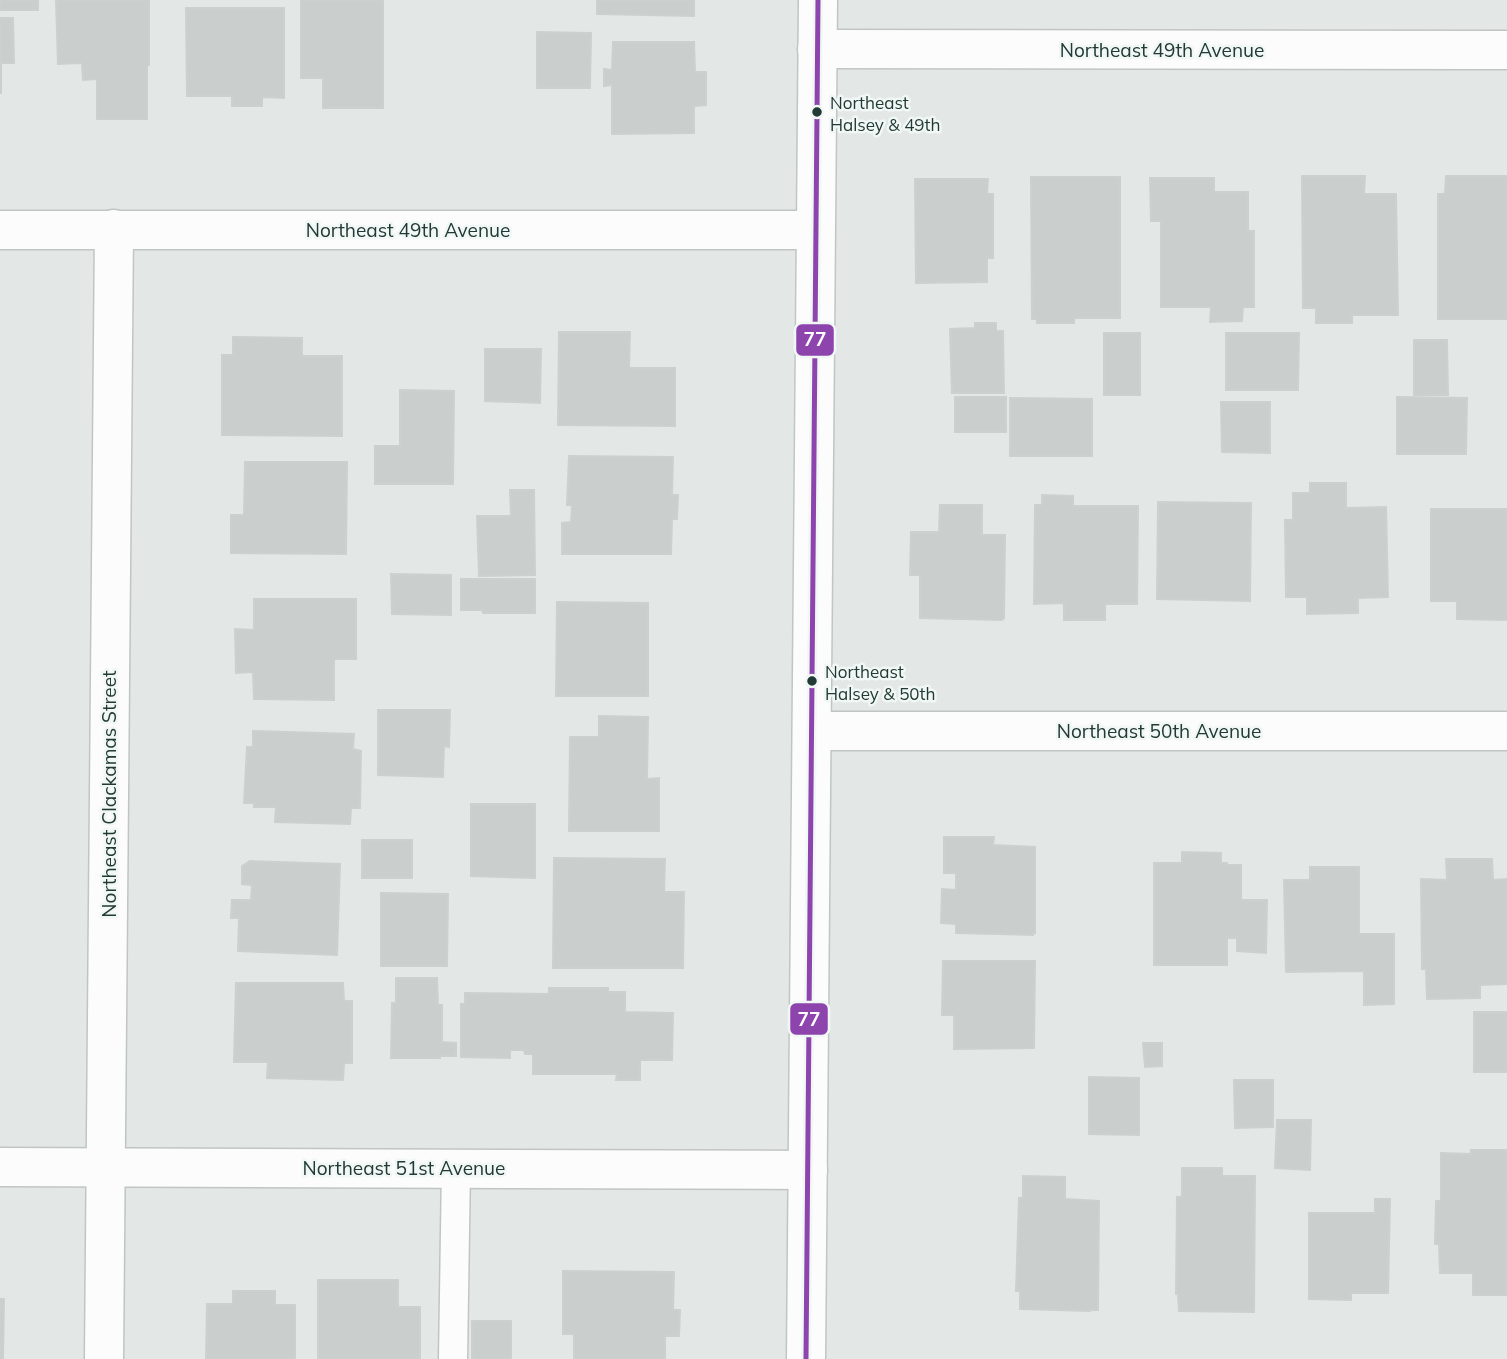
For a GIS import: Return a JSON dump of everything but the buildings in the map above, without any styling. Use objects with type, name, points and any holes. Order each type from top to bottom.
[{"type":"street","points":[[806,1359],[818,0]]},
{"type":"street","name":"Northeast 49th Avenue","points":[[817,49],[1507,50]]},
{"type":"street","name":"Northeast Clackamas Street","points":[[104,1359],[114,229]]},
{"type":"street","name":"Northeast 49th Avenue","points":[[0,230],[816,230]]},
{"type":"street","name":"Northeast 50th Avenue","points":[[812,731],[1507,732]]},
{"type":"street","name":"Northeast 51st Avenue","points":[[0,1167],[808,1170]]},
{"type":"lane","points":[[453,1359],[456,1168]]},
{"type":"transit line","name":"77","points":[[806,1359],[818,0]]},
{"type":"place","name":"Northeast Halsey & 49th","points":[[817,112]]},
{"type":"place","name":"Northeast Halsey & 50th","points":[[812,681]]}]
